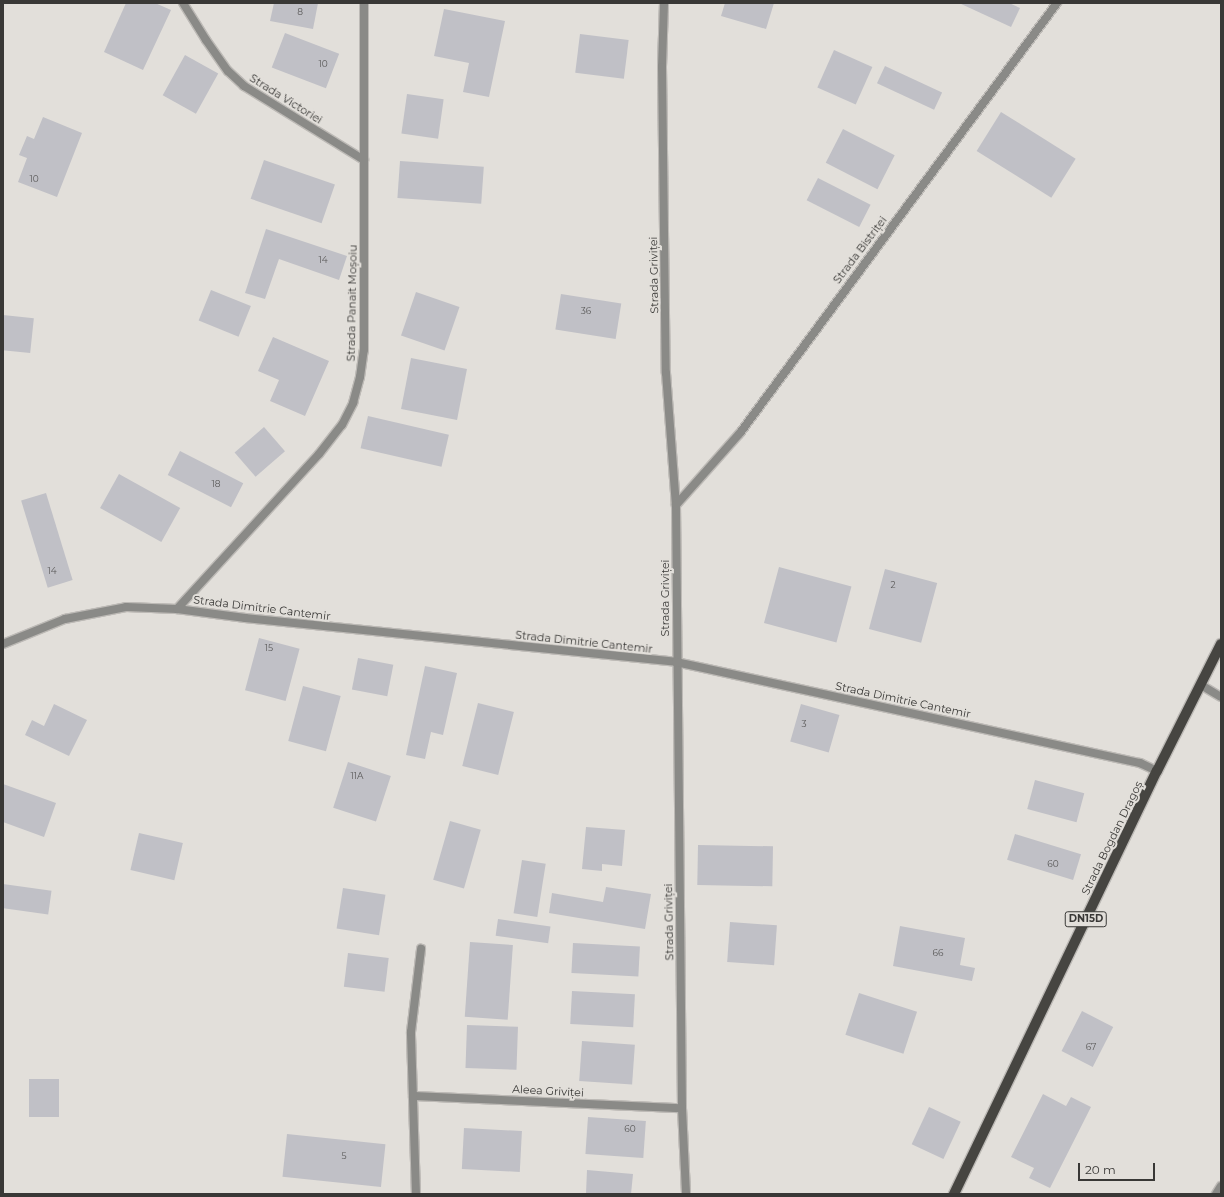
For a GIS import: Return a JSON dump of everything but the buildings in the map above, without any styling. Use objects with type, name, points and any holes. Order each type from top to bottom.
[{"type":"main road","name":"Strada Bogdan Dragoș","points":[[954,1194],[1157,771],[1221,644]]},
{"type":"street","name":"Strada Victoriei","points":[[183,3],[206,40],[228,71],[244,86],[364,160]]},
{"type":"street","name":"Strada Panait Moșoiu","points":[[177,609],[320,454],[342,425],[354,403],[364,350],[364,3]]},
{"type":"street","name":"Strada Griviței","points":[[664,3],[662,67],[666,373],[676,505],[676,662],[682,1108],[686,1194]]},
{"type":"street","name":"Strada Bistriței","points":[[676,505],[740,433],[1057,3]]},
{"type":"street","name":"Strada Dimitrie Cantemir","points":[[3,644],[65,619],[126,607],[177,609],[245,618],[676,662],[1140,763],[1157,771]]},
{"type":"street","points":[[1201,685],[1221,697]]},
{"type":"street","points":[[416,1194],[411,1032],[421,949]]},
{"type":"street","name":"Aleea Griviței","points":[[413,1096],[682,1108]]},
{"type":"street","points":[[1216,1194],[1221,1186]]}]
